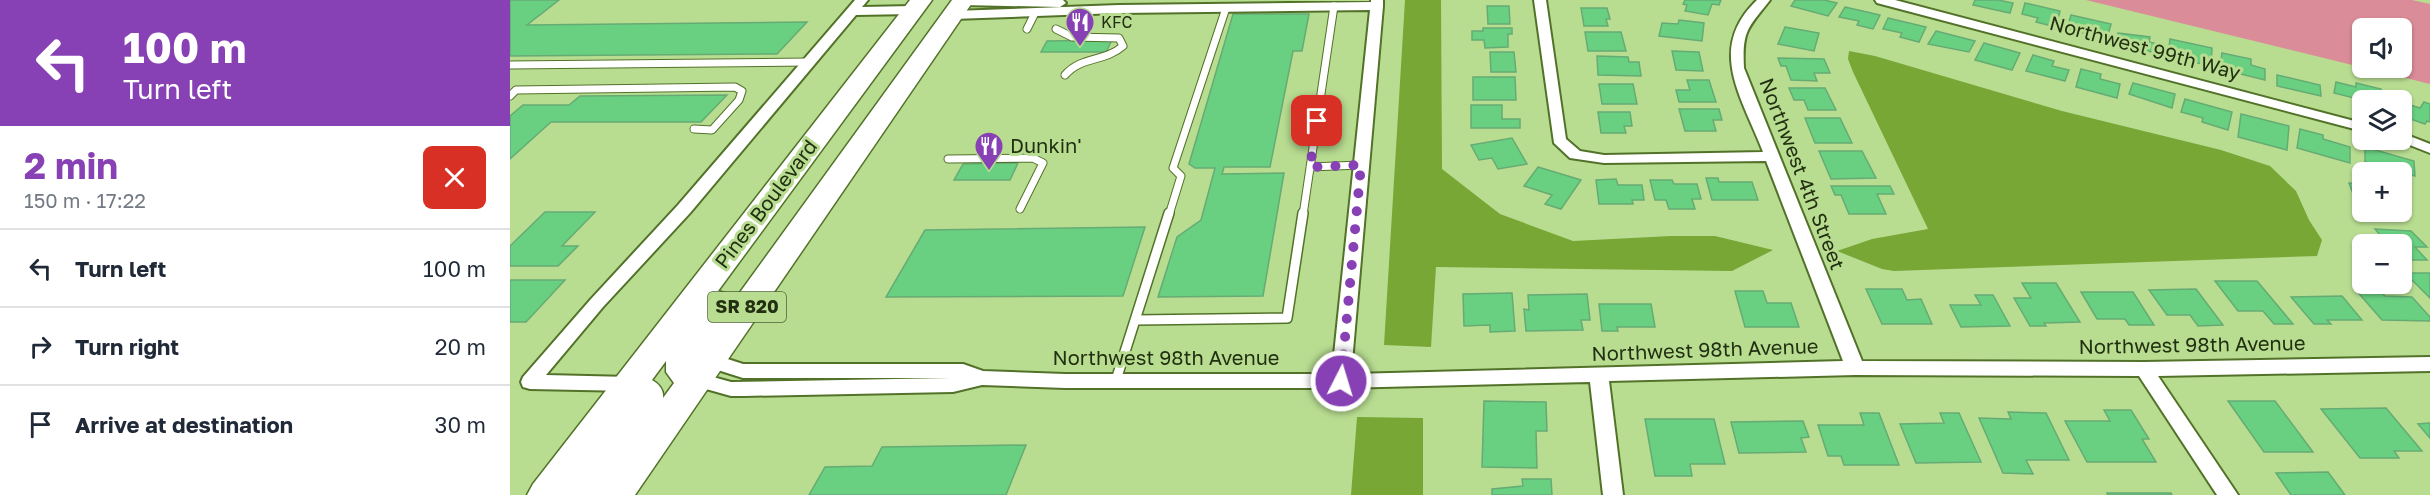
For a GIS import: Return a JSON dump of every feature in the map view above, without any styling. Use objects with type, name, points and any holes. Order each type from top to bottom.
[{"type":"highway","name":"SR 820","points":[[614,495],[848,164],[956,4]]},
{"type":"highway","points":[[848,164],[847,148],[856,123],[922,27],[923,17],[917,5]]},
{"type":"highway","name":"Pines Boulevard","points":[[546,495],[917,5]]},
{"type":"highway","points":[[702,370],[683,372],[681,361],[694,334],[796,195],[832,117]]},
{"type":"highway","points":[[587,495],[644,413],[646,393],[630,384]]},
{"type":"street","points":[[1540,0],[1559,140],[1575,155],[1604,159],[1772,156]]},
{"type":"street","name":"Northwest 4th Street","points":[[1764,0],[1749,14],[1736,41],[1737,68],[1855,368]]},
{"type":"street","name":"Northwest 99th Way","points":[[1881,0],[2352,124]]},
{"type":"street","points":[[956,4],[1053,1],[1099,10]]},
{"type":"street","points":[[956,4],[1035,13],[1377,3],[1341,381]]},
{"type":"street","points":[[630,384],[530,382],[597,303],[684,209],[857,6],[917,5]]},
{"type":"street","points":[[2412,141],[2430,149]]},
{"type":"street","name":"Northwest 98th Avenue","points":[[702,370],[731,389],[744,389],[952,385],[982,378],[1116,381],[1341,381],[1855,368],[2144,369],[2430,364]]},
{"type":"street","points":[[2144,369],[2228,495]]},
{"type":"street","points":[[1599,376],[1613,495]]},
{"type":"lane","points":[[1136,320],[1287,318],[1334,6]]},
{"type":"lane","points":[[1116,381],[1181,176],[1173,168],[1226,8]]},
{"type":"lane","points":[[1027,29],[1035,13]]},
{"type":"lane","points":[[1056,29],[1072,37],[1119,38],[1123,46],[1111,56],[1079,61],[1070,66],[1065,75]]},
{"type":"lane","points":[[510,65],[809,62]]},
{"type":"lane","points":[[510,96],[516,90],[735,87],[742,91],[739,100],[712,130],[694,129]]},
{"type":"lane","points":[[948,159],[1033,158],[1042,163],[1020,208]]},
{"type":"lane","points":[[1310,167],[1361,165]]},
{"type":"shaded area","points":[[1405,0],[1441,0],[1442,169],[1500,214],[1573,241],[1715,236],[1773,250],[1732,271],[1436,267],[1431,347],[1384,345]]},
{"type":"shaded area","points":[[2086,0],[2412,0],[2430,4],[2430,84],[2405,78],[2412,78],[2412,18],[2352,18],[2352,65]]},
{"type":"shaded area","points":[[1849,51],[1875,56],[2062,111],[2221,150],[2270,166],[2296,191],[2309,220],[2322,240],[2317,256],[1894,271],[1882,269],[1837,251],[1872,239],[1928,229],[1853,72],[1848,59]]},
{"type":"shaded area","points":[[1357,417],[1423,418],[1423,495],[1351,495]]},
{"type":"building","points":[[510,0],[559,0],[527,25],[807,22],[777,54],[510,56]]},
{"type":"building","points":[[1685,0],[1721,0],[1719,5],[1712,4],[1708,15],[1685,11],[1687,5],[1683,4]]},
{"type":"building","points":[[1795,0],[1824,0],[1837,3],[1828,16],[1791,6]]},
{"type":"building","points":[[1975,0],[1998,0],[2013,3],[2010,13],[1973,5]]},
{"type":"building","points":[[2025,3],[2060,11],[2056,27],[2036,22],[2038,18],[2022,14]]},
{"type":"building","points":[[1487,6],[1509,6],[1510,24],[1488,24]]},
{"type":"building","points":[[1845,7],[1880,15],[1873,29],[1857,25],[1859,21],[1839,17]]},
{"type":"building","points":[[1581,8],[1607,8],[1610,19],[1606,19],[1608,26],[1584,26]]},
{"type":"building","points":[[1233,14],[1309,14],[1302,51],[1293,51],[1270,167],[1224,167],[1222,174],[1284,173],[1263,296],[1158,297],[1177,237],[1201,220],[1215,168],[1195,168],[1189,164]]},
{"type":"building","points":[[2071,15],[2111,24],[2107,39],[2067,29]]},
{"type":"building","points":[[1888,18],[1926,27],[1919,42],[1900,37],[1902,33],[1883,29]]},
{"type":"building","points":[[1679,20],[1704,23],[1702,41],[1659,36],[1662,23],[1678,24]]},
{"type":"building","points":[[1785,27],[1819,33],[1814,51],[1778,44]]},
{"type":"building","points":[[1483,28],[1512,28],[1512,34],[1508,34],[1508,47],[1485,48],[1484,40],[1472,40],[1472,31],[1483,31]]},
{"type":"building","points":[[1936,31],[1975,41],[1969,52],[1928,44]]},
{"type":"building","points":[[1585,32],[1621,32],[1626,51],[1588,51]]},
{"type":"building","points":[[2118,33],[2150,37],[2149,42],[2158,44],[2156,53],[2115,43]]},
{"type":"building","points":[[2170,39],[2212,48],[2211,66],[2168,56]]},
{"type":"building","points":[[1112,40],[1106,52],[1041,52],[1047,41]]},
{"type":"building","points":[[1984,43],[2020,53],[2012,70],[1975,60]]},
{"type":"building","points":[[1672,51],[1699,52],[1703,71],[1676,70]]},
{"type":"building","points":[[1490,52],[1514,52],[1516,72],[1491,72]]},
{"type":"building","points":[[2222,53],[2251,59],[2251,65],[2265,69],[2265,80],[2220,69]]},
{"type":"building","points":[[2033,55],[2054,61],[2052,66],[2069,70],[2065,81],[2026,71]]},
{"type":"building","points":[[1597,56],[1628,57],[1629,62],[1639,62],[1641,76],[1598,75]]},
{"type":"building","points":[[1778,58],[1824,59],[1830,73],[1814,73],[1817,81],[1791,80],[1786,66],[1781,66]]},
{"type":"building","points":[[2081,69],[2101,74],[2100,79],[2120,84],[2117,98],[2076,87]]},
{"type":"building","points":[[2277,75],[2320,85],[2321,96],[2277,86]]},
{"type":"building","points":[[1473,77],[1515,77],[1516,100],[1473,100]]},
{"type":"building","points":[[1687,80],[1709,80],[1716,102],[1679,102],[1676,90],[1690,90]]},
{"type":"building","points":[[2336,82],[2356,87],[2356,83],[2381,89],[2352,90],[2352,98],[2334,93]]},
{"type":"building","points":[[2133,83],[2175,94],[2172,108],[2129,94]]},
{"type":"building","points":[[1599,84],[1633,84],[1637,104],[1602,104]]},
{"type":"building","points":[[1789,88],[1825,88],[1836,110],[1808,110],[1804,100],[1794,100]]},
{"type":"building","points":[[727,95],[701,122],[551,122],[510,159],[510,116],[523,105],[569,105],[580,96]]},
{"type":"building","points":[[2185,99],[2232,112],[2228,130],[2202,122],[2203,118],[2181,112]]},
{"type":"building","points":[[2424,102],[2430,104],[2430,122],[2427,121],[2425,124],[2412,119],[2412,106],[2420,108]]},
{"type":"building","points":[[1471,105],[1502,105],[1502,119],[1520,119],[1520,128],[1471,128]]},
{"type":"building","points":[[1679,109],[1719,109],[1722,120],[1713,120],[1716,131],[1685,131]]},
{"type":"building","points":[[1598,112],[1630,112],[1632,126],[1624,126],[1626,133],[1601,133]]},
{"type":"building","points":[[2241,114],[2289,126],[2287,150],[2238,137]]},
{"type":"building","points":[[1805,118],[1840,118],[1852,143],[1815,143]]},
{"type":"building","points":[[2300,129],[2323,135],[2323,139],[2350,147],[2350,163],[2297,148]]},
{"type":"building","points":[[1512,138],[1527,164],[1498,169],[1492,158],[1479,160],[1471,145]]},
{"type":"building","points":[[2365,150],[2376,150],[2414,161],[2415,176],[2412,175],[2412,162],[2365,162]]},
{"type":"building","points":[[1819,151],[1862,151],[1876,178],[1831,179]]},
{"type":"building","points":[[1018,163],[1010,180],[954,180],[963,164]]},
{"type":"building","points":[[1538,167],[1581,180],[1561,209],[1545,204],[1552,195],[1524,186]]},
{"type":"building","points":[[1706,178],[1718,178],[1719,182],[1752,182],[1758,200],[1712,200]]},
{"type":"building","points":[[1616,179],[1618,185],[1642,185],[1644,200],[1632,200],[1633,204],[1599,204],[1596,180]]},
{"type":"building","points":[[1650,180],[1672,180],[1674,184],[1697,184],[1701,199],[1692,199],[1695,209],[1669,209],[1666,200],[1655,200]]},
{"type":"building","points":[[1831,186],[1890,186],[1894,194],[1877,194],[1886,214],[1849,214],[1841,195],[1835,195]]},
{"type":"building","points":[[545,212],[595,212],[562,246],[578,246],[558,266],[510,266],[510,246]]},
{"type":"building","points":[[1145,227],[1123,296],[886,297],[925,230]]},
{"type":"building","points":[[2375,229],[2411,231],[2427,247],[2415,247],[2427,260],[2412,260],[2412,234],[2379,234]]},
{"type":"building","points":[[2412,273],[2430,273],[2430,298],[2412,280]]},
{"type":"building","points":[[510,280],[565,280],[526,322],[510,322]]},
{"type":"building","points":[[2215,281],[2257,281],[2293,324],[2274,324],[2263,311],[2238,311]]},
{"type":"building","points":[[2022,283],[2056,283],[2080,322],[2044,323],[2046,326],[2030,326],[2014,298],[2031,298]]},
{"type":"building","points":[[1866,289],[1902,289],[1907,300],[1921,299],[1932,324],[1882,324]]},
{"type":"building","points":[[2196,289],[2223,325],[2198,326],[2190,315],[2167,315],[2149,290]]},
{"type":"building","points":[[1735,291],[1763,291],[1767,303],[1791,303],[1799,327],[1745,327]]},
{"type":"building","points":[[2081,292],[2133,292],[2154,325],[2129,325],[2125,319],[2097,319]]},
{"type":"building","points":[[1512,293],[1515,331],[1490,332],[1490,325],[1464,326],[1463,294]]},
{"type":"building","points":[[1587,294],[1590,320],[1581,320],[1583,330],[1526,331],[1524,309],[1529,310],[1528,295]]},
{"type":"building","points":[[2359,294],[2412,297],[2430,317],[2430,321],[2382,320]]},
{"type":"building","points":[[1975,295],[1993,295],[2010,326],[1961,327],[1950,305],[1981,305]]},
{"type":"building","points":[[2342,296],[2362,320],[2327,320],[2331,324],[2314,324],[2291,297]]},
{"type":"building","points":[[1599,304],[1651,304],[1655,327],[1617,327],[1618,331],[1602,331]]},
{"type":"building","points":[[1484,401],[1546,402],[1547,431],[1536,431],[1537,468],[1482,467]]},
{"type":"building","points":[[2228,401],[2275,401],[2313,452],[2264,452]]},
{"type":"building","points":[[2386,408],[2422,451],[2394,451],[2399,458],[2360,458],[2321,409]]},
{"type":"building","points":[[2104,410],[2131,410],[2149,439],[2142,439],[2156,462],[2087,462],[2065,421],[2110,421]]},
{"type":"building","points":[[2008,412],[2046,413],[2069,460],[2026,460],[2033,474],[2003,473],[1979,418],[2011,419]]},
{"type":"building","points":[[1860,413],[1879,413],[1899,465],[1844,465],[1841,456],[1828,456],[1818,425],[1864,425]]},
{"type":"building","points":[[1940,413],[1959,413],[1981,462],[1916,463],[1900,424],[1944,423]]},
{"type":"building","points":[[1645,419],[1714,419],[1725,464],[1690,464],[1692,476],[1655,476]]},
{"type":"building","points":[[1803,421],[1809,437],[1801,438],[1806,452],[1739,453],[1731,422]]},
{"type":"building","points":[[2430,423],[2430,438],[2418,424]]},
{"type":"building","points":[[1026,445],[1006,495],[809,495],[825,467],[872,466],[882,447]]},
{"type":"building","points":[[2328,472],[2345,495],[2291,495],[2276,473]]},
{"type":"building","points":[[1522,479],[1551,479],[1552,495],[1492,495],[1492,489],[1523,486]]},
{"type":"building","points":[[2107,493],[2171,493],[2172,495],[2108,495]]},
{"type":"place","name":"KFC","points":[[1080,48]]},
{"type":"place","name":"Dunkin'","points":[[989,172]]},
{"type":"route","points":[[1317,121],[1310,167],[1361,165],[1341,381]]}]
